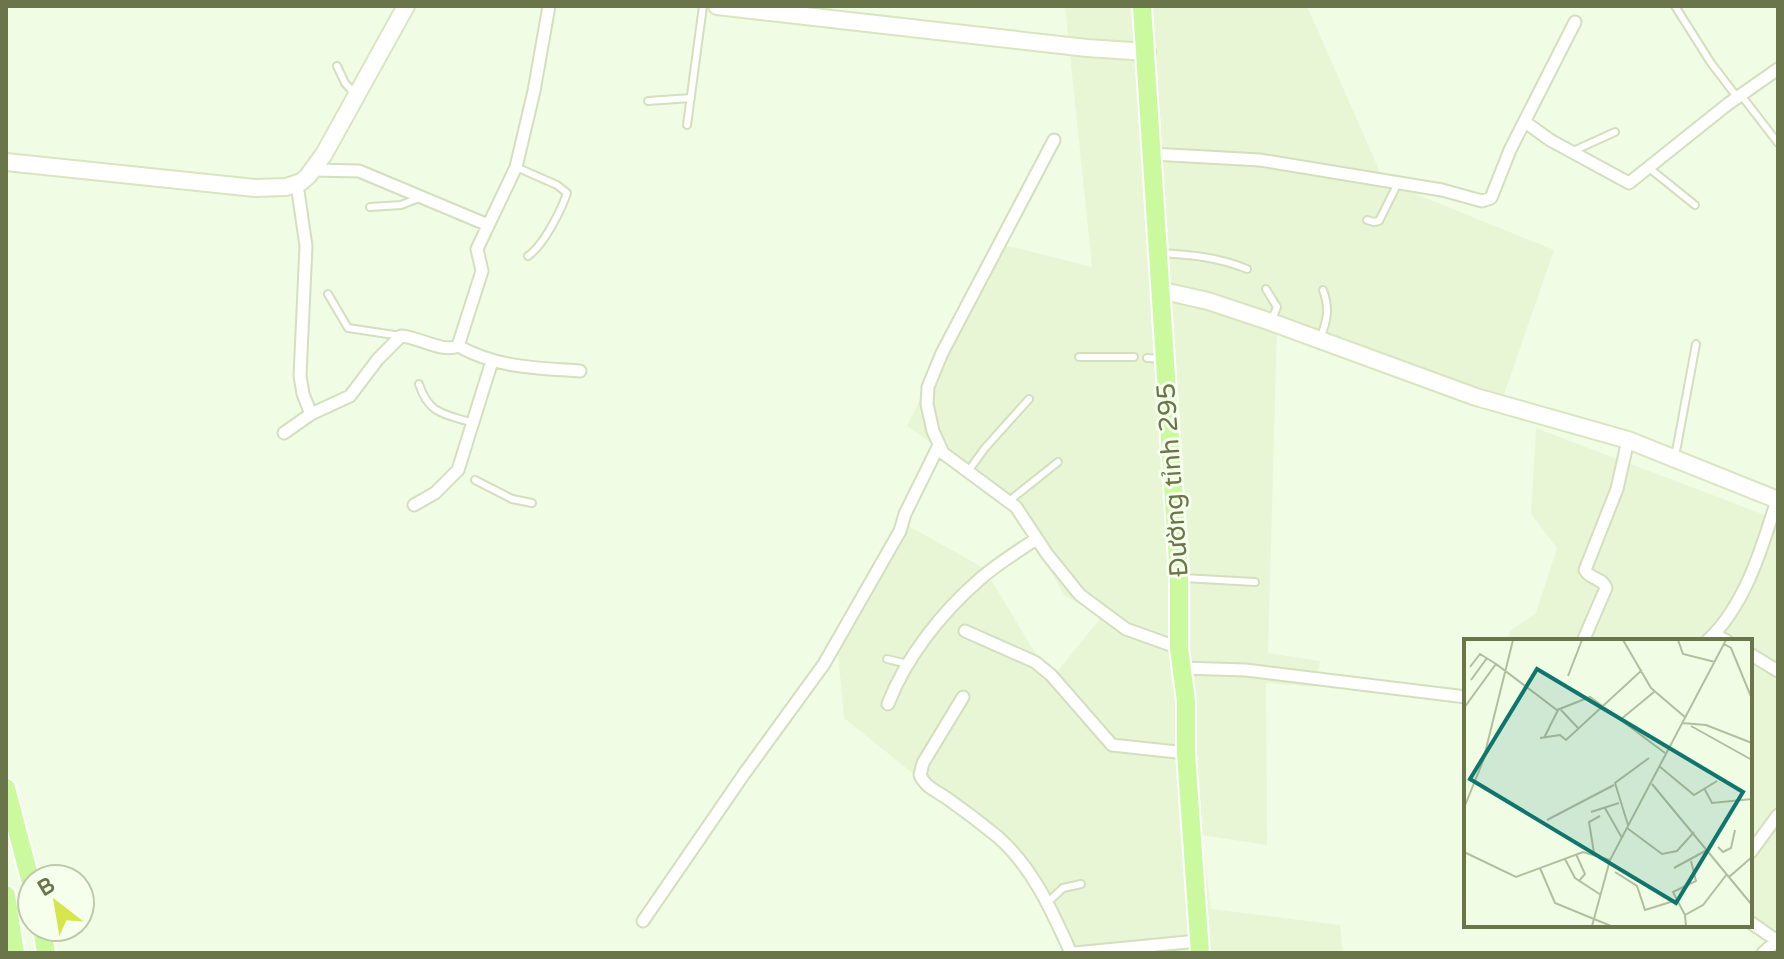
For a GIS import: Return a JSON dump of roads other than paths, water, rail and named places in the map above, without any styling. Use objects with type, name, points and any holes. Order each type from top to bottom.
[{"type":"main road","name":"Đường tỉnh 295","points":[[1142,6],[1159,290],[1155,358],[1179,578],[1179,648],[1186,701],[1186,753],[1199,947]]},
{"type":"main road","points":[[6,788],[26,863]]},
{"type":"main road","points":[[6,895],[15,953]]},
{"type":"street","points":[[6,162],[270,189],[297,184],[313,170],[324,154],[406,6]]},
{"type":"street","points":[[458,346],[482,271],[477,249],[516,167],[549,6]]},
{"type":"street","points":[[717,6],[1087,48],[1147,52]]},
{"type":"street","points":[[1152,154],[1260,160],[1442,190],[1482,201],[1491,198],[1510,150],[1575,22]]},
{"type":"street","points":[[1525,122],[1571,152],[1629,183],[1778,69]]},
{"type":"street","points":[[1054,140],[942,353],[928,387],[927,404],[933,431],[943,453],[1016,507],[1036,539],[1080,595],[1126,629],[1179,648]]},
{"type":"street","points":[[313,170],[359,171],[488,225]]},
{"type":"street","points":[[297,184],[306,246],[300,376],[311,414]]},
{"type":"street","points":[[1159,290],[1208,301],[1271,322],[1476,397],[1628,440],[1778,500],[1759,558],[1716,639]]},
{"type":"street","points":[[284,433],[311,414],[350,396],[378,359],[401,336],[413,336],[449,349],[458,346],[492,361],[580,371]]},
{"type":"street","points":[[414,505],[462,472],[492,361]]},
{"type":"street","points":[[1584,639],[1606,588],[1604,583],[1588,575],[1585,570],[1617,489],[1628,440]]},
{"type":"street","points":[[643,921],[824,664],[900,531],[905,514],[939,445]]},
{"type":"street","points":[[888,704],[908,664],[962,596],[982,577],[1036,539]]},
{"type":"street","points":[[965,631],[1035,662],[1051,675],[1112,745],[1186,753]]},
{"type":"street","points":[[1752,655],[1778,671]]},
{"type":"street","points":[[1182,668],[1246,670],[1464,697]]},
{"type":"street","points":[[963,697],[923,763],[920,775],[925,785],[998,838],[1027,867],[1073,953],[1199,947]]},
{"type":"street","points":[[1752,850],[1778,815]]},
{"type":"street","points":[[1752,923],[1777,940],[1763,953]]},
{"type":"lane","points":[[687,125],[703,6]]},
{"type":"lane","points":[[1675,6],[1711,63],[1778,143]]},
{"type":"lane","points":[[337,66],[345,83],[356,95]]},
{"type":"lane","points":[[648,101],[691,98]]},
{"type":"lane","points":[[1571,152],[1615,132]]},
{"type":"lane","points":[[516,167],[557,185],[567,193],[549,229],[528,256]]},
{"type":"lane","points":[[1649,168],[1695,205]]},
{"type":"lane","points":[[1367,220],[1379,221],[1398,183]]},
{"type":"lane","points":[[370,207],[401,205],[423,196]]},
{"type":"lane","points":[[1157,253],[1200,255],[1247,269]]},
{"type":"lane","points":[[1266,289],[1277,307],[1271,322]]},
{"type":"lane","points":[[1320,339],[1328,318],[1323,290]]},
{"type":"lane","points":[[328,294],[348,328],[401,336]]},
{"type":"lane","points":[[1675,457],[1696,344]]},
{"type":"lane","points":[[1079,357],[1134,357]]},
{"type":"lane","points":[[419,384],[427,404],[433,410],[473,423]]},
{"type":"lane","points":[[969,470],[1029,399]]},
{"type":"lane","points":[[1009,501],[1058,462]]},
{"type":"lane","points":[[475,480],[512,499],[532,503]]},
{"type":"lane","points":[[1179,578],[1255,582]]},
{"type":"lane","points":[[887,659],[908,664]]},
{"type":"lane","points":[[1047,903],[1063,888],[1081,884]]}]
